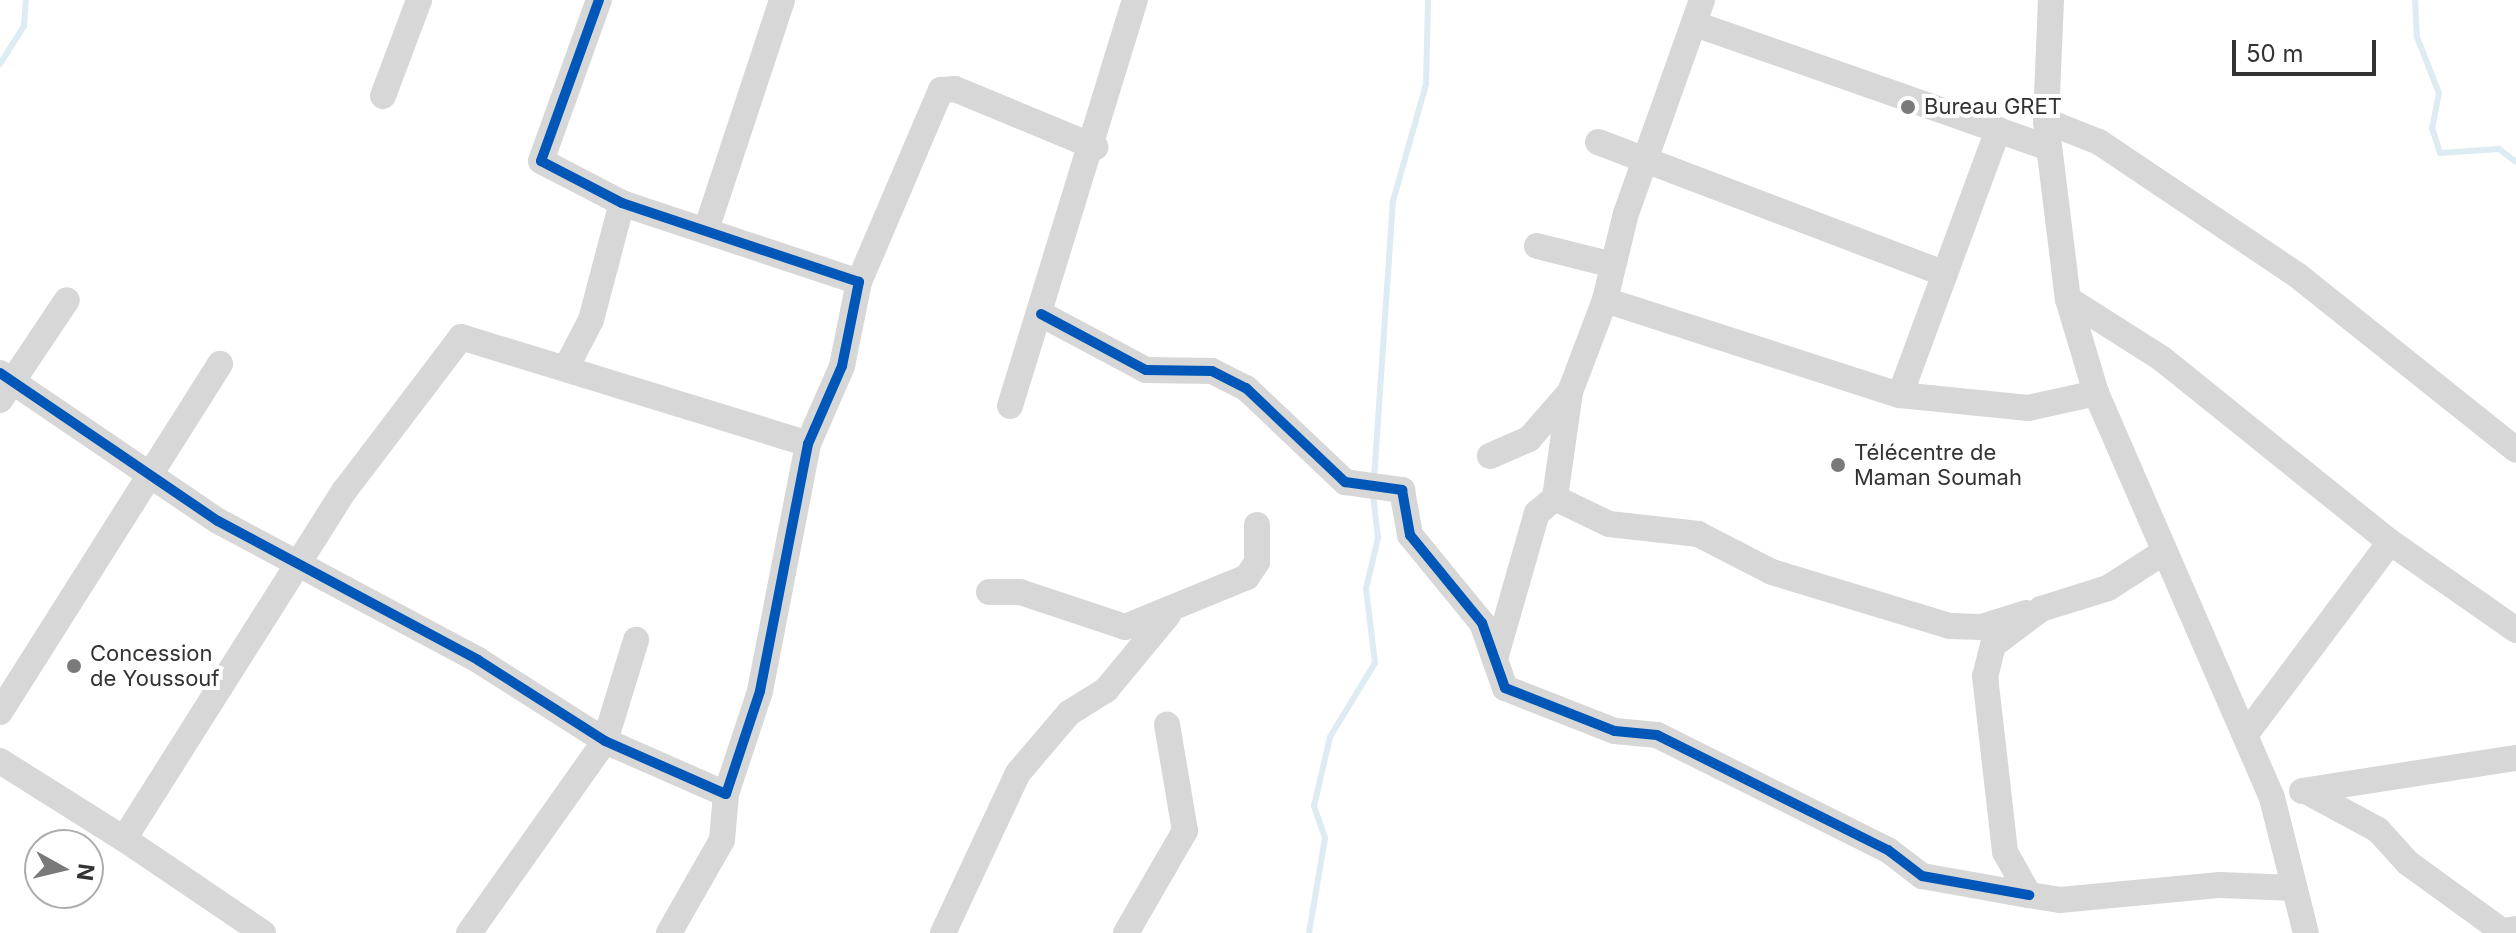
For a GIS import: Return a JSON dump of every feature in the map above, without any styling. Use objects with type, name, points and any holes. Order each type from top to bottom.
[{"type":"street","points":[[383,96],[419,0]]},
{"type":"street","points":[[599,0],[541,161],[622,203],[707,227],[859,282]]},
{"type":"street","points":[[1010,406],[1095,147],[1135,0]]},
{"type":"street","points":[[2051,0],[2046,121],[2068,299],[2096,393],[2272,798],[2306,933]]},
{"type":"street","points":[[707,227],[773,3]]},
{"type":"street","points":[[1494,662],[1537,513],[1555,498],[1570,392],[1605,300],[1645,161],[1699,12],[2049,148]]},
{"type":"street","points":[[669,933],[722,840],[726,794],[760,691],[808,444],[842,366],[859,282],[941,90],[955,89],[1095,147]]},
{"type":"street","points":[[2046,121],[2099,142],[2297,275],[2516,450]]},
{"type":"street","points":[[1900,395],[1998,130]]},
{"type":"street","points":[[1598,142],[1945,274]]},
{"type":"street","points":[[566,368],[591,320],[622,203]]},
{"type":"street","points":[[1537,246],[1613,265]]},
{"type":"street","points":[[2068,299],[2161,358],[2390,542],[2516,630]]},
{"type":"street","points":[[67,300],[4,385],[299,567],[478,660],[605,741],[726,794]]},
{"type":"street","points":[[1605,300],[1900,395],[2028,408],[2096,393]]},
{"type":"street","points":[[1041,314],[1146,370],[1212,371],[1246,388],[1345,482],[1402,490],[1410,535],[1482,623],[1505,688],[1615,731],[1657,735],[1888,850],[1922,876],[2029,895],[2101,899],[2220,885],[2294,888]]},
{"type":"street","points":[[124,839],[405,404],[461,337],[808,444]]},
{"type":"street","points":[[0,712],[152,479],[220,364]]},
{"type":"street","points":[[1490,456],[1529,439],[1570,392]]},
{"type":"street","points":[[1555,498],[1609,524],[1698,534],[1772,572],[1950,626],[1982,627],[2108,588],[2164,552]]},
{"type":"street","points":[[989,592],[1020,592],[1125,627],[1168,615],[1247,577],[1257,562],[1257,525]]},
{"type":"street","points":[[2246,734],[2390,542]]},
{"type":"street","points":[[2029,895],[2005,852],[1985,676],[1993,645],[2041,609]]},
{"type":"street","points":[[943,933],[1018,773],[1069,713],[1106,690],[1168,615]]},
{"type":"street","points":[[469,933],[605,741],[636,640]]},
{"type":"street","points":[[1126,933],[1185,831],[1167,725]]},
{"type":"street","points":[[2272,798],[2516,758]]},
{"type":"street","points":[[0,761],[124,839],[263,933]]},
{"type":"street","points":[[2306,791],[2378,830],[2408,863],[2502,931],[2516,929]]},
{"type":"waterway","points":[[0,64],[24,26],[26,0]]},
{"type":"waterway","points":[[1374,479],[1393,201],[1426,84],[1428,0]]},
{"type":"waterway","points":[[2415,0],[2417,37],[2439,93],[2432,128],[2440,153],[2499,149],[2516,162]]},
{"type":"waterway","points":[[1309,933],[1325,838],[1314,806],[1330,737],[1375,663],[1366,589],[1378,538],[1373,494]]},
{"type":"cycle path","points":[[0,373],[218,521],[478,660],[605,741],[726,794],[760,691],[808,444],[842,366],[859,282],[622,203],[541,161],[599,0]]},
{"type":"cycle path","points":[[1041,314],[1146,370],[1212,371],[1246,388],[1345,482],[1402,490],[1410,535],[1482,623],[1505,688],[1615,731],[1657,735],[1888,850],[1922,876],[2029,895]]},
{"type":"place","name":"Bureau GRET","points":[[1908,107]]},
{"type":"place","name":"Télécentre de Maman Soumah","points":[[1838,465]]},
{"type":"place","name":"Concession de Youssouf","points":[[74,666]]}]
